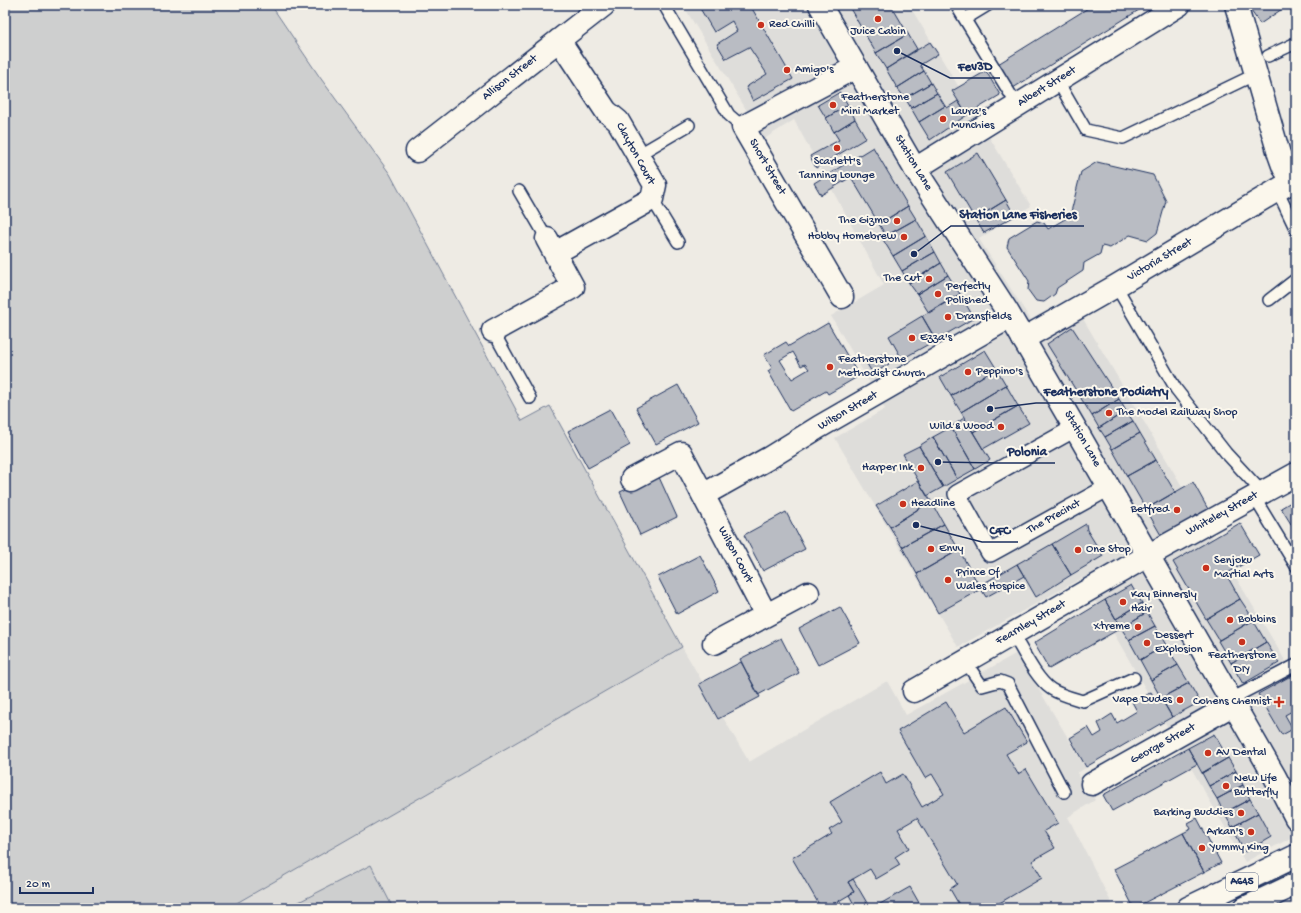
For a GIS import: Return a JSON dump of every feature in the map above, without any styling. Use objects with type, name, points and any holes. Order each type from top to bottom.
[{"type":"street","name":"Station Lane","points":[[820,5],[915,169],[1023,339],[1149,555],[1275,777],[1296,818]]},
{"type":"street","name":"Albert Street","points":[[915,169],[1178,5]]},
{"type":"street","points":[[1236,5],[1279,154],[1289,183]]},
{"type":"street","name":"Allison Street","points":[[417,151],[602,6]]},
{"type":"street","name":"Clayton Court","points":[[551,246],[652,199],[655,185],[618,121],[606,111],[559,40]]},
{"type":"street","name":"Short Street","points":[[842,297],[743,127],[856,67]]},
{"type":"street","name":"Victoria Street","points":[[1023,339],[1116,286],[1289,183]]},
{"type":"street","points":[[493,331],[573,287],[551,246]]},
{"type":"street","name":"Wilson Street","points":[[703,495],[1010,317]]},
{"type":"street","name":"The Precinct","points":[[1075,428],[957,494],[990,553],[1109,487]]},
{"type":"street","name":"Wilson Court","points":[[632,479],[681,453],[766,615]]},
{"type":"street","name":"Whiteley Street","points":[[1149,555],[1296,474]]},
{"type":"street","name":"Fearnley Street","points":[[914,691],[1149,555]]},
{"type":"street","points":[[714,643],[808,593]]},
{"type":"street","name":"George Street","points":[[1092,784],[1232,702]]},
{"type":"street","name":"A645","points":[[1188,908],[1296,856]]},
{"type":"street","name":"A645","points":[[1245,908],[1296,884]]},
{"type":"lane","points":[[664,5],[730,114],[743,127]]},
{"type":"lane","points":[[956,5],[1017,105]]},
{"type":"lane","points":[[965,19],[988,5]]},
{"type":"lane","points":[[1268,56],[1296,43]]},
{"type":"lane","points":[[1057,80],[1086,130],[1122,138],[1256,74]]},
{"type":"lane","points":[[638,155],[689,125]]},
{"type":"lane","points":[[1289,183],[1296,230]]},
{"type":"lane","points":[[519,191],[551,246]]},
{"type":"lane","points":[[652,199],[678,242]]},
{"type":"lane","points":[[1269,300],[1296,279]]},
{"type":"lane","points":[[1116,286],[1176,389],[1258,495],[1296,566]]},
{"type":"lane","points":[[493,331],[530,398]]},
{"type":"lane","points":[[1012,634],[1040,679],[1051,689],[1063,694],[1083,701],[1134,678]]},
{"type":"lane","points":[[965,661],[982,686],[1000,680],[1008,684],[1064,792]]},
{"type":"lane","points":[[1232,702],[1296,665]]},
{"type":"shaded area","points":[[5,5],[271,5],[319,76],[390,174],[522,421],[550,406],[682,647],[228,908],[71,908],[60,903],[53,908],[5,908]]},
{"type":"shaded area","points":[[683,5],[909,5],[1031,206],[979,239],[1043,339],[1082,317],[1296,679],[1296,835],[1245,862],[1082,578],[958,647],[835,438],[885,409],[831,316],[884,285],[794,120],[764,139]]},
{"type":"shaded area","points":[[682,647],[749,762],[887,681],[906,715],[1017,653],[1086,768],[1077,773],[1095,800],[1068,817],[1114,908],[228,908]]},
{"type":"shaded area","points":[[371,865],[393,908],[287,908]]},
{"type":"building","points":[[698,5],[750,5],[793,79],[753,101],[746,87],[767,74],[749,47],[726,59],[717,44],[737,31],[732,21],[714,32]]},
{"type":"building","name":"Juice Cabin","points":[[848,5],[891,5],[908,34],[876,53]]},
{"type":"building","points":[[1093,5],[1147,5],[1013,88],[998,64]]},
{"type":"building","points":[[1247,5],[1288,5],[1260,24]]},
{"type":"building","points":[[908,34],[917,49],[886,69],[876,53]]},
{"type":"building","points":[[930,42],[938,54],[920,65],[924,71],[897,88],[886,69]]},
{"type":"building","points":[[924,71],[931,83],[905,98],[897,88]]},
{"type":"building","points":[[986,71],[1000,95],[967,115],[952,91]]},
{"type":"building","points":[[931,83],[937,93],[911,108],[905,98]]},
{"type":"building","name":"Featherstone Mini Market","points":[[840,92],[848,105],[826,118],[818,105]]},
{"type":"building","points":[[937,93],[945,106],[919,122],[911,108]]},
{"type":"building","name":"Laura's Munchies","points":[[958,101],[967,115],[930,140],[919,122],[945,106],[947,108]]},
{"type":"building","points":[[848,105],[855,119],[834,132],[826,118]]},
{"type":"building","name":"Scarlett's Tanning Lounge","points":[[855,119],[866,138],[816,168],[810,156],[839,140],[834,132]]},
{"type":"building","points":[[873,147],[908,206],[879,224],[851,177],[821,195],[814,183]]},
{"type":"building","points":[[978,153],[1006,200],[975,219],[947,172]]},
{"type":"building","points":[[1097,162],[1153,175],[1166,201],[1157,233],[1148,240],[1130,235],[1110,248],[1102,246],[1100,254],[1084,263],[1083,271],[1057,288],[1055,294],[1044,302],[1036,301],[1028,290],[1029,281],[1007,247],[1009,238],[1037,221],[1044,223],[1048,229],[1070,216],[1081,172]]},
{"type":"building","points":[[1006,200],[1015,216],[984,233],[975,219]]},
{"type":"building","name":"The Gizmo","points":[[908,206],[916,219],[886,236],[879,224]]},
{"type":"building","name":"Hobby Homebrew","points":[[916,219],[926,236],[893,256],[882,238]]},
{"type":"building","points":[[926,236],[935,252],[902,271],[893,256]]},
{"type":"building","points":[[935,252],[941,263],[909,283],[902,271]]},
{"type":"building","name":"The Cut","points":[[941,263],[948,275],[917,294],[909,283]]},
{"type":"building","name":"Perfectly Polished","points":[[948,275],[960,294],[929,313],[917,294]]},
{"type":"building","name":"Dransfields","points":[[960,294],[974,318],[936,340],[922,316]]},
{"type":"building","name":"Ezza's","points":[[922,316],[936,340],[902,359],[889,336]]},
{"type":"building","name":"Featherstone Methodist Church","points":[[828,323],[859,376],[828,394],[826,391],[791,411],[768,371],[772,368],[764,355],[786,342],[789,346]],"holes":[[[793,352],[801,366],[805,364],[809,369],[792,379],[780,360]]]},
{"type":"building","points":[[1072,327],[1119,399],[1092,416],[1047,344]]},
{"type":"building","name":"Peppino's","points":[[985,350],[996,368],[951,396],[940,377]]},
{"type":"building","points":[[882,354],[889,364],[873,374],[867,364]]},
{"type":"building","points":[[996,368],[1006,385],[961,412],[951,396]]},
{"type":"building","points":[[678,385],[698,422],[656,444],[636,408]]},
{"type":"building","points":[[1006,385],[1018,406],[973,432],[961,412]]},
{"type":"building","name":"The Model Railway Shop","points":[[1119,399],[1126,411],[1099,428],[1092,416]]},
{"type":"building","name":"Wild & Wood","points":[[1018,406],[1029,423],[983,449],[973,432]]},
{"type":"building","points":[[610,409],[630,445],[588,468],[568,431]]},
{"type":"building","points":[[1126,411],[1133,421],[1105,437],[1099,428]]},
{"type":"building","points":[[964,418],[990,460],[975,469],[951,427]]},
{"type":"building","points":[[1133,421],[1140,433],[1112,449],[1105,437]]},
{"type":"building","points":[[951,427],[975,469],[957,479],[933,437]]},
{"type":"building","points":[[1140,433],[1156,460],[1127,476],[1112,449]]},
{"type":"building","points":[[933,437],[957,479],[943,487],[919,446]]},
{"type":"building","name":"Harper Ink","points":[[919,446],[943,487],[927,496],[903,454]]},
{"type":"building","points":[[1156,460],[1175,492],[1146,509],[1127,476]]},
{"type":"building","points":[[658,475],[677,517],[640,535],[620,492]]},
{"type":"building","name":"Headline","points":[[918,481],[931,501],[890,527],[876,506]]},
{"type":"building","name":"Betfred","points":[[1193,482],[1209,511],[1162,537],[1146,509]]},
{"type":"building","points":[[1296,499],[1296,532],[1281,508]]},
{"type":"building","points":[[931,501],[944,524],[902,547],[890,527]]},
{"type":"building","points":[[786,512],[805,549],[763,571],[744,535]]},
{"type":"building","name":"Senjoku Martial Arts","points":[[1240,523],[1259,555],[1226,574],[1240,599],[1206,619],[1173,562]]},
{"type":"building","name":"Envy","points":[[944,524],[959,550],[917,574],[902,547]]},
{"type":"building","name":"One Stop","points":[[1086,524],[1087,530],[1103,556],[1071,575],[1052,544]]},
{"type":"building","points":[[1052,544],[1071,575],[1036,597],[1017,564]]},
{"type":"building","name":"Prince Of Wales Hospice","points":[[959,550],[981,589],[938,613],[917,574]]},
{"type":"building","points":[[700,555],[719,591],[677,614],[658,577]]},
{"type":"building","points":[[1017,564],[1024,576],[986,597],[979,586]]},
{"type":"building","name":"Kay Binnersly Hair","points":[[1131,585],[1142,603],[1116,619],[1105,600]]},
{"type":"building","name":"Bobbins","points":[[1240,599],[1254,620],[1219,640],[1206,619]]},
{"type":"building","points":[[1105,600],[1121,628],[1049,669],[1034,643]]},
{"type":"building","points":[[1142,603],[1147,612],[1121,628],[1116,619]]},
{"type":"building","points":[[840,607],[860,643],[818,665],[799,629]]},
{"type":"building","name":"Xtreme","points":[[1147,612],[1155,626],[1129,640],[1121,628]]},
{"type":"building","name":"Featherstone DIY","points":[[1253,620],[1266,642],[1231,663],[1218,641]]},
{"type":"building","name":"Dessert Explosion","points":[[1155,626],[1166,645],[1140,660],[1129,640]]},
{"type":"building","points":[[781,638],[799,673],[758,695],[740,659]]},
{"type":"building","points":[[1266,642],[1279,663],[1243,684],[1231,663]]},
{"type":"building","points":[[1166,645],[1178,665],[1151,680],[1140,660]]},
{"type":"building","points":[[741,662],[760,697],[718,719],[699,684]]},
{"type":"building","points":[[1178,665],[1189,683],[1161,698],[1151,680]]},
{"type":"building","name":"Cohens Chemist","points":[[1296,673],[1296,709],[1285,715],[1293,729],[1282,735],[1258,694]]},
{"type":"building","name":"Vape Dudes","points":[[1189,683],[1200,702],[1172,717],[1161,698]]},
{"type":"building","points":[[1151,692],[1157,702],[1161,698],[1172,717],[1086,767],[1070,738],[1088,727],[1094,737],[1102,732],[1098,723],[1112,714],[1117,723],[1137,711],[1132,702]]},
{"type":"building","points":[[946,702],[964,732],[1006,707],[1027,742],[1006,754],[1018,774],[1026,769],[1058,823],[1044,831],[1055,848],[1032,861],[1042,878],[991,908],[987,908],[983,902],[973,908],[961,908],[950,889],[957,884],[917,818],[898,829],[909,848],[895,857],[900,865],[876,879],[870,869],[848,882],[854,892],[827,908],[821,908],[792,858],[832,834],[829,830],[842,822],[830,802],[880,772],[886,784],[903,774],[922,807],[944,794],[932,774],[925,778],[898,731]]},
{"type":"building","name":"AV Dental","points":[[1214,734],[1228,758],[1202,773],[1188,748]]},
{"type":"building","points":[[1188,748],[1197,764],[1112,811],[1103,795]]},
{"type":"building","points":[[1228,758],[1236,771],[1209,786],[1202,773]]},
{"type":"building","name":"New Life Butterfly","points":[[1236,771],[1243,785],[1217,799],[1209,786]]},
{"type":"building","points":[[1243,785],[1250,799],[1224,813],[1217,799]]},
{"type":"building","name":"Barking Buddies","points":[[1250,799],[1258,813],[1232,827],[1224,813]]},
{"type":"building","name":"Arkan's","points":[[1258,813],[1271,837],[1245,852],[1232,827]]},
{"type":"building","name":"Yummy King","points":[[1197,818],[1221,863],[1204,872],[1183,833],[1191,829],[1188,823]]},
{"type":"building","points":[[1183,833],[1204,872],[1134,908],[1114,869]]},
{"type":"building","points":[[853,879],[870,908],[856,908],[849,895],[854,892],[848,882]]},
{"type":"building","points":[[910,887],[922,908],[873,908]]},
{"type":"place","name":"Juice Cabin","points":[[878,19]]},
{"type":"place","name":"Red Chilli","points":[[761,25]]},
{"type":"place","name":"Fev3D","points":[[897,51]]},
{"type":"place","name":"Amigo's","points":[[787,70]]},
{"type":"place","name":"Featherstone Mini Market","points":[[833,105]]},
{"type":"place","name":"Laura's Munchies","points":[[943,119]]},
{"type":"place","name":"Scarlett's Tanning Lounge","points":[[837,148]]},
{"type":"place","name":"The Gizmo","points":[[897,221]]},
{"type":"place","name":"Hobby Homebrew","points":[[904,237]]},
{"type":"place","name":"Station Lane Fisheries","points":[[914,254]]},
{"type":"place","name":"The Cut","points":[[929,279]]},
{"type":"place","name":"Perfectly Polished","points":[[938,294]]},
{"type":"place","name":"Dransfields","points":[[948,317]]},
{"type":"place","name":"Ezza's","points":[[912,338]]},
{"type":"place","name":"Featherstone Methodist Church","points":[[830,367]]},
{"type":"place","name":"Peppino's","points":[[968,372]]},
{"type":"place","name":"Featherstone Podiatry","points":[[990,409]]},
{"type":"place","name":"The Model Railway Shop","points":[[1109,413]]},
{"type":"place","name":"Wild & Wood","points":[[1001,427]]},
{"type":"place","name":"Polonia","points":[[938,462]]},
{"type":"place","name":"Harper Ink","points":[[921,468]]},
{"type":"place","name":"Headline","points":[[903,504]]},
{"type":"place","name":"Betfred","points":[[1177,510]]},
{"type":"place","name":"CFC","points":[[916,525]]},
{"type":"place","name":"Envy","points":[[931,549]]},
{"type":"place","name":"One Stop","points":[[1078,550]]},
{"type":"place","name":"Senjoku Martial Arts","points":[[1206,568]]},
{"type":"place","name":"Prince Of Wales Hospice","points":[[948,580]]},
{"type":"place","name":"Kay Binnersly Hair","points":[[1123,602]]},
{"type":"place","name":"Bobbins","points":[[1230,620]]},
{"type":"place","name":"Xtreme","points":[[1138,627]]},
{"type":"place","name":"Featherstone DIY","points":[[1242,642]]},
{"type":"place","name":"Dessert Explosion","points":[[1147,643]]},
{"type":"place","name":"Vape Dudes","points":[[1180,700]]},
{"type":"place","name":"Cohens Chemist","points":[[1279,702]]},
{"type":"place","name":"AV Dental","points":[[1208,753]]},
{"type":"place","name":"New Life Butterfly","points":[[1226,786]]},
{"type":"place","name":"Barking Buddies","points":[[1241,813]]},
{"type":"place","name":"Arkan's","points":[[1251,832]]},
{"type":"place","name":"Yummy King","points":[[1202,848]]}]
